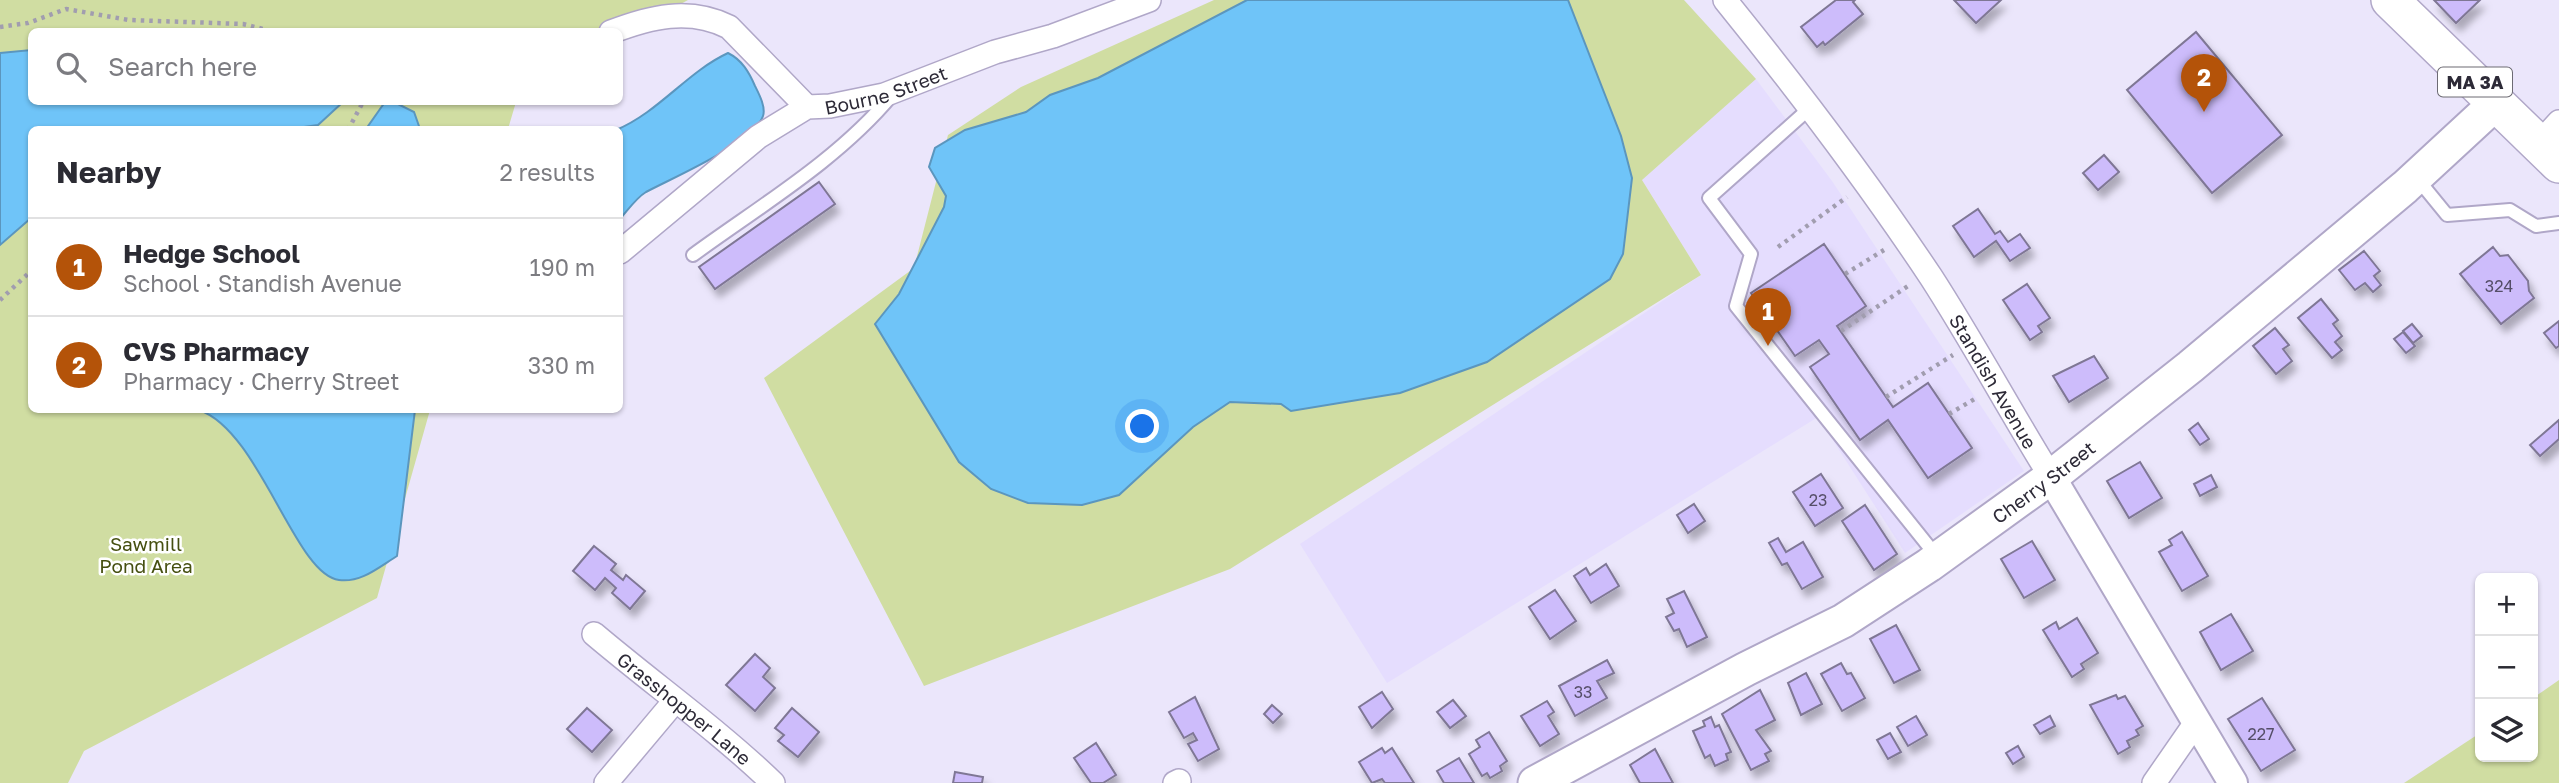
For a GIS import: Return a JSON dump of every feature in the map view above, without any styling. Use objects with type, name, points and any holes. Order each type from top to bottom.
[{"type":"main road","name":"MA 3A","points":[[2390,0],[2496,103],[2552,143]]},
{"type":"main road","name":"Cherry Street","points":[[1535,783],[1745,669],[1843,621],[1939,558],[2051,477],[2190,367],[2416,176],[2496,103]]},
{"type":"street","name":"Bourne Street","points":[[623,249],[758,137],[807,107],[830,106],[894,92],[995,52],[1053,36],[1149,0]]},
{"type":"street","name":"Standish Avenue","points":[[1726,0],[1811,107],[1932,279],[2233,783]]},
{"type":"street","points":[[621,28],[644,19],[686,14],[713,19],[729,27],[807,107]]},
{"type":"street","name":"Grasshopper Lane","points":[[594,634],[674,702],[746,757],[773,783]]},
{"type":"street","points":[[606,783],[674,702]]},
{"type":"street","points":[[2154,783],[2197,722]]},
{"type":"lane","points":[[692,255],[848,141],[872,119],[894,92]]},
{"type":"lane","points":[[1811,107],[1709,198],[1751,254],[1736,306],[1939,558]]},
{"type":"lane","points":[[2416,176],[2447,215],[2510,211],[2536,226],[2559,223]]},
{"type":"path","points":[[0,27],[28,23],[66,9],[129,20],[243,24],[259,28]]},
{"type":"path","points":[[350,126],[361,105]]},
{"type":"path","points":[[1778,247],[1847,197]]},
{"type":"path","points":[[1845,274],[1884,250]]},
{"type":"path","points":[[0,300],[28,274]]},
{"type":"path","points":[[1841,331],[1908,286]]},
{"type":"path","points":[[1886,397],[1953,355]]},
{"type":"path","points":[[1949,414],[1978,397]]},
{"type":"shaded area","points":[[1756,79],[1832,181],[2024,471],[1905,553],[1818,417],[1387,683],[1300,544],[1701,275],[1642,180]]},
{"type":"green space","name":"Sawmill Pond Area","points":[[0,0],[688,0],[623,35],[623,28],[28,28],[28,105],[515,105],[509,126],[28,126],[28,413],[429,413],[377,598],[84,751],[68,783],[0,783]]},
{"type":"green space","points":[[1214,0],[1684,0],[1756,79],[1642,180],[1701,275],[1230,569],[924,686],[764,378],[914,268],[948,135],[1021,87]]},
{"type":"green space","points":[[2559,680],[2559,783],[2404,783],[2475,736],[2475,762],[2538,762],[2538,695]]},
{"type":"water","points":[[1247,0],[1568,0],[1621,136],[1632,178],[1623,254],[1610,279],[1487,362],[1400,393],[1291,411],[1281,404],[1230,402],[1193,427],[1119,495],[1082,505],[1028,503],[991,489],[959,462],[875,324],[899,294],[944,207],[946,196],[929,167],[935,148],[965,130],[1026,112],[1050,95],[1098,78]]},
{"type":"water","points":[[28,50],[28,105],[340,105],[318,125],[311,126],[28,126],[28,221],[0,245],[0,53]]},
{"type":"water","points":[[728,53],[737,59],[750,76],[760,97],[763,116],[745,137],[692,169],[646,192],[623,215],[623,126],[646,113],[713,61]]},
{"type":"water","points":[[383,105],[400,105],[414,112],[419,126],[368,126]]},
{"type":"water","points":[[204,413],[415,413],[397,556],[355,579],[339,580],[323,572],[291,530],[259,472],[221,423]]},
{"type":"building","points":[[1836,0],[1855,0],[1853,2],[1863,14],[1825,45],[1823,42],[1817,47],[1801,27]]},
{"type":"building","points":[[1954,0],[2001,0],[1976,23]]},
{"type":"building","points":[[2434,0],[2480,0],[2456,23]]},
{"type":"building","points":[[2196,32],[2282,135],[2212,193],[2127,90]]},
{"type":"building","points":[[2104,155],[2119,172],[2098,190],[2083,173]]},
{"type":"building","points":[[819,182],[835,204],[715,289],[699,267]]},
{"type":"building","points":[[1978,209],[1995,234],[2000,231],[2008,242],[2020,234],[2030,248],[2010,261],[1996,241],[1974,257],[1953,226]]},
{"type":"building","points":[[1824,244],[1866,306],[1837,326],[1893,407],[1928,383],[1972,448],[1928,478],[1888,420],[1860,440],[1810,367],[1829,354],[1819,340],[1795,356],[1751,293]]},
{"type":"building","points":[[2493,247],[2500,256],[2508,255],[2528,281],[2529,291],[2534,298],[2501,324],[2460,274]]},
{"type":"building","points":[[2364,251],[2380,271],[2374,276],[2381,285],[2373,292],[2365,283],[2355,290],[2339,270]]},
{"type":"building","points":[[2027,284],[2050,318],[2038,326],[2042,332],[2030,340],[2003,300]]},
{"type":"building","points":[[2321,299],[2338,320],[2333,324],[2342,336],[2335,342],[2342,350],[2332,358],[2298,318]]},
{"type":"building","points":[[2559,321],[2559,346],[2556,348],[2544,333]]},
{"type":"building","points":[[2412,324],[2422,336],[2413,343],[2403,331]]},
{"type":"building","points":[[2275,328],[2289,345],[2283,349],[2292,361],[2276,374],[2253,346]]},
{"type":"building","points":[[2403,332],[2415,346],[2406,353],[2394,339]]},
{"type":"building","points":[[2094,356],[2108,378],[2069,402],[2053,376]]},
{"type":"building","points":[[2559,420],[2559,439],[2540,456],[2530,445]]},
{"type":"building","points":[[2198,423],[2209,439],[2200,445],[2189,430]]},
{"type":"building","points":[[2140,462],[2162,498],[2129,518],[2107,481]]},
{"type":"building","points":[[1821,474],[1843,508],[1815,526],[1793,492]]},
{"type":"building","points":[[2211,475],[2217,487],[2200,496],[2194,484]]},
{"type":"building","points":[[1694,504],[1705,521],[1688,533],[1677,515]]},
{"type":"building","points":[[1865,505],[1897,554],[1874,570],[1842,521]]},
{"type":"building","points":[[2182,532],[2208,576],[2182,591],[2159,552],[2172,545],[2169,540]]},
{"type":"building","points":[[1778,538],[1786,552],[1803,542],[1823,577],[1802,589],[1787,563],[1782,565],[1769,543]]},
{"type":"building","points":[[2032,541],[2055,580],[2024,598],[2001,559]]},
{"type":"building","points":[[594,546],[616,564],[611,570],[623,580],[626,575],[645,591],[630,609],[612,593],[616,588],[605,578],[595,590],[573,571]]},
{"type":"building","points":[[1606,564],[1619,586],[1591,603],[1574,576],[1586,568],[1590,575]]},
{"type":"building","points":[[1555,590],[1576,621],[1550,639],[1529,607]]},
{"type":"building","points":[[1684,591],[1707,637],[1687,647],[1679,629],[1674,631],[1666,617],[1674,613],[1667,599]]},
{"type":"building","points":[[2231,614],[2253,651],[2221,670],[2200,632]]},
{"type":"building","points":[[2077,618],[2098,653],[2081,664],[2084,669],[2072,677],[2043,630],[2056,622],[2059,629]]},
{"type":"building","points":[[1896,625],[1920,670],[1894,683],[1870,639]]},
{"type":"building","points":[[755,654],[770,668],[763,677],[775,688],[755,711],[726,685]]},
{"type":"building","points":[[1607,660],[1614,673],[1597,681],[1607,698],[1575,716],[1559,686]]},
{"type":"building","points":[[1841,663],[1847,674],[1851,673],[1865,698],[1842,711],[1821,674]]},
{"type":"building","points":[[1806,673],[1822,704],[1801,715],[1788,683]]},
{"type":"building","points":[[1760,690],[1775,720],[1756,730],[1771,751],[1765,754],[1769,761],[1751,770],[1722,714]]},
{"type":"building","points":[[1382,692],[1393,709],[1372,728],[1359,707]]},
{"type":"building","points":[[2116,695],[2118,699],[2125,696],[2143,726],[2136,730],[2139,735],[2127,741],[2130,747],[2118,754],[2090,705]]},
{"type":"building","points":[[1195,697],[1219,749],[1198,761],[1188,744],[1197,740],[1193,733],[1184,738],[1169,712]]},
{"type":"building","points":[[2262,698],[2295,750],[2261,771],[2228,719]]},
{"type":"building","points":[[1453,700],[1466,716],[1450,728],[1437,712]]},
{"type":"building","points":[[1547,701],[1554,712],[1548,716],[1559,734],[1540,746],[1521,716]]},
{"type":"building","points":[[1272,705],[1282,714],[1273,723],[1264,714]]},
{"type":"building","points":[[587,708],[612,730],[592,752],[567,729]]},
{"type":"building","points":[[792,708],[819,732],[798,757],[778,741],[784,735],[775,728]]},
{"type":"building","points":[[1916,716],[1927,735],[1908,746],[1897,727]]},
{"type":"building","points":[[2050,716],[2055,726],[2040,734],[2034,725]]},
{"type":"building","points":[[1711,717],[1715,727],[1719,725],[1731,752],[1726,754],[1728,760],[1715,766],[1710,755],[1705,758],[1693,731],[1705,726],[1703,721]]},
{"type":"building","points":[[1489,732],[1507,761],[1500,766],[1502,771],[1490,778],[1487,773],[1482,776],[1469,754],[1480,747],[1476,740]]},
{"type":"building","points":[[1890,733],[1901,752],[1888,759],[1877,740]]},
{"type":"building","points":[[1096,743],[1116,775],[1103,783],[1091,783],[1074,758]]},
{"type":"building","points":[[2018,746],[2024,757],[2013,764],[2006,753]]},
{"type":"building","points":[[1382,748],[1385,753],[1392,748],[1414,783],[1385,783],[1382,779],[1372,783],[1359,762]]},
{"type":"building","points":[[1655,749],[1673,783],[1640,783],[1630,765]]},
{"type":"building","points":[[1459,758],[1474,783],[1444,783],[1437,771]]},
{"type":"building","points":[[955,772],[983,777],[982,783],[953,783]]},
{"type":"place","name":"CVS Pharmacy","points":[[2204,112]]},
{"type":"place","name":"Hedge School","points":[[1768,346]]}]
